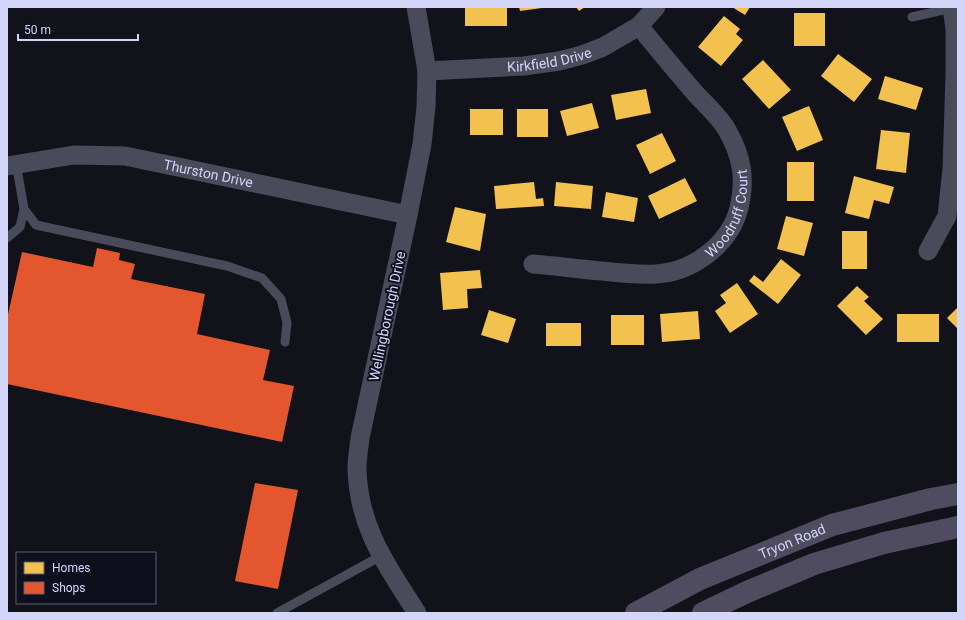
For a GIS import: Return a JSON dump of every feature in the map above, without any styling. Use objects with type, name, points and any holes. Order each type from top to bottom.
[{"type":"main road","name":"Tryon Road","points":[[636,613],[700,579],[832,525],[931,499],[958,494]]},
{"type":"main road","points":[[703,613],[747,592],[814,564],[884,543],[958,527]]},
{"type":"street","name":"Wellingborough Drive","points":[[416,7],[427,71],[426,107],[422,144],[360,438],[357,468],[361,506],[370,532],[381,556],[417,613]]},
{"type":"street","name":"Kirkfield Drive","points":[[427,71],[524,66],[559,61],[582,55],[603,47],[639,26],[656,7]]},
{"type":"street","points":[[928,251],[947,216],[952,169],[955,29],[952,8]]},
{"type":"street","name":"Woodruff Court","points":[[533,264],[629,274],[658,274],[679,269],[698,260],[715,247],[727,233],[737,215],[741,200],[743,176],[739,152],[726,128],[639,26]]},
{"type":"street","name":"Thurston Drive","points":[[12,164],[74,155],[125,156],[408,216]]},
{"type":"lane","points":[[912,18],[952,8]]},
{"type":"lane","points":[[12,164],[24,209],[36,225],[227,266],[262,278],[281,299],[287,323],[285,342]]},
{"type":"lane","points":[[7,238],[20,227],[24,209]]},
{"type":"lane","points":[[278,613],[381,556]]},
{"type":"building: Homes","points":[[465,7],[507,7],[507,26],[465,26]]},
{"type":"building: Homes","points":[[519,7],[542,7],[542,8],[520,11]]},
{"type":"building: Homes","points":[[576,7],[585,7],[579,11]]},
{"type":"building: Homes","points":[[732,7],[750,7],[745,15]]},
{"type":"building: Homes","points":[[794,13],[825,13],[825,46],[794,46]]},
{"type":"building: Homes","points":[[724,16],[740,29],[736,34],[743,40],[721,66],[698,47]]},
{"type":"building: Homes","points":[[838,54],[872,79],[854,102],[821,76]]},
{"type":"building: Homes","points":[[763,60],[791,90],[769,109],[742,79]]},
{"type":"building: Homes","points":[[885,76],[923,88],[916,110],[878,99]]},
{"type":"building: Homes","points":[[646,89],[651,113],[616,120],[611,95]]},
{"type":"building: Homes","points":[[592,103],[599,128],[567,136],[560,111]]},
{"type":"building: Homes","points":[[809,106],[823,140],[797,151],[782,117]]},
{"type":"building: Homes","points":[[470,109],[503,109],[503,135],[470,135]]},
{"type":"building: Homes","points":[[517,109],[548,109],[548,137],[517,137]]},
{"type":"building: Homes","points":[[881,130],[910,133],[906,173],[876,169]]},
{"type":"building: Homes","points":[[662,133],[676,161],[650,174],[636,145]]},
{"type":"building: Homes","points":[[787,162],[814,162],[814,201],[787,201]]},
{"type":"building: Homes","points":[[854,176],[894,187],[889,204],[874,200],[869,219],[845,213]]},
{"type":"building: Homes","points":[[685,178],[697,201],[659,219],[648,196]]},
{"type":"building: Homes","points":[[534,182],[536,199],[543,198],[544,206],[496,209],[494,186]]},
{"type":"building: Homes","points":[[556,182],[593,186],[591,209],[554,206]]},
{"type":"building: Homes","points":[[606,192],[638,198],[634,222],[602,217]]},
{"type":"building: Homes","points":[[455,207],[486,214],[480,251],[446,242]]},
{"type":"building: Homes","points":[[786,216],[813,223],[804,256],[777,249]]},
{"type":"building: Homes","points":[[842,231],[867,231],[867,269],[842,269]]},
{"type":"building: Homes","points":[[781,259],[801,275],[778,304],[749,281],[754,275],[763,282]]},
{"type":"building: Homes","points":[[480,270],[482,288],[467,289],[468,308],[443,310],[440,273]]},
{"type":"building: Homes","points":[[737,283],[758,314],[730,333],[715,311],[726,303],[720,295]]},
{"type":"building: Homes","points":[[857,286],[869,297],[864,301],[883,319],[866,335],[837,306]]},
{"type":"building: Homes","points":[[958,307],[958,329],[947,318]]},
{"type":"building: Homes","points":[[489,310],[516,319],[508,343],[481,335]]},
{"type":"building: Homes","points":[[698,311],[700,339],[662,342],[660,314]]},
{"type":"building: Homes","points":[[897,314],[939,314],[939,342],[897,342]]},
{"type":"building: Homes","points":[[611,315],[644,315],[644,345],[611,345]]},
{"type":"building: Homes","points":[[546,323],[581,323],[581,346],[546,346]]},
{"type":"building: Shops","points":[[97,248],[120,253],[119,260],[135,264],[131,279],[205,294],[197,334],[270,350],[263,380],[294,386],[282,442],[7,384],[7,319],[22,252],[93,267]]},
{"type":"building: Shops","points":[[255,483],[298,490],[278,589],[235,581]]}]
